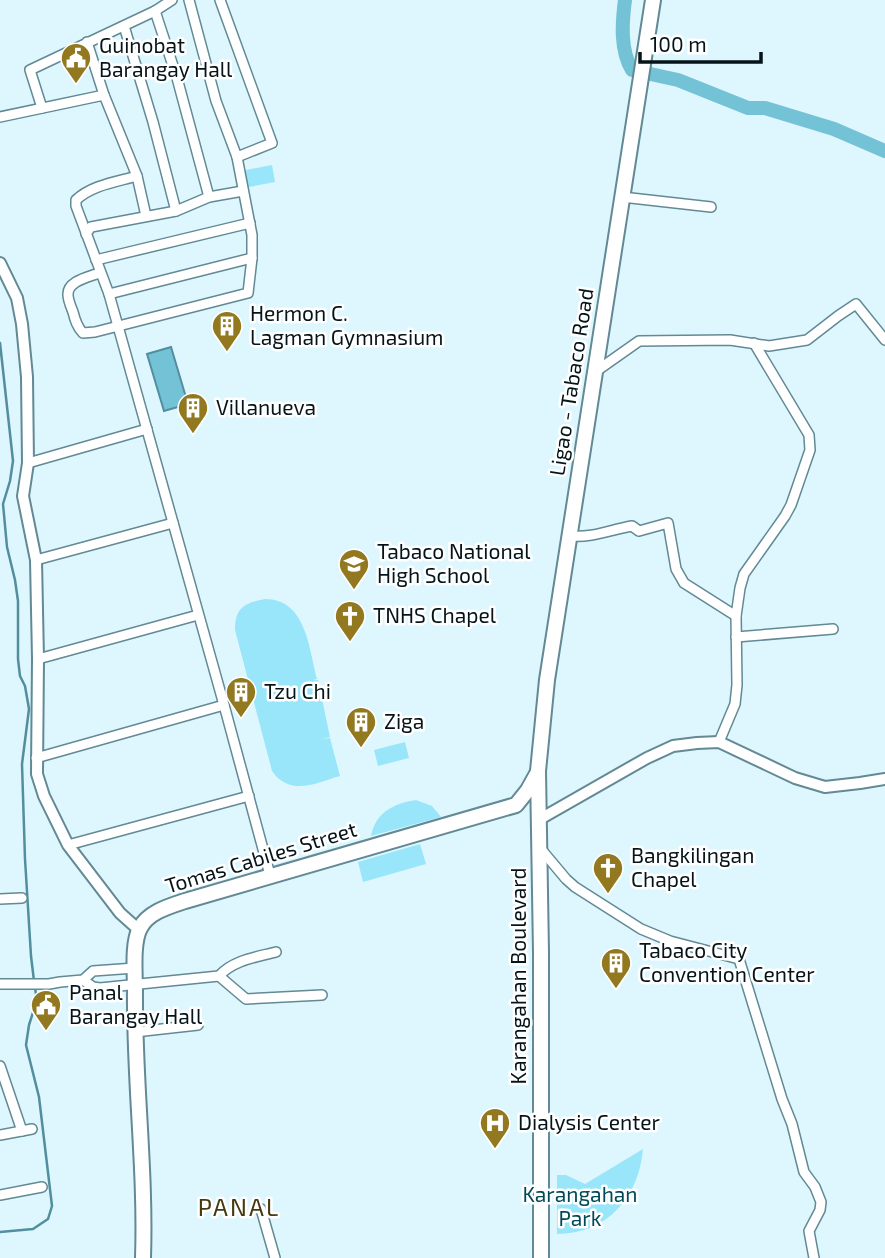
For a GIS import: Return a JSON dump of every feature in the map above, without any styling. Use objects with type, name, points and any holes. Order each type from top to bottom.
[{"type":"main road","name":"Ligao - Tabaco Road","points":[[540,819],[538,771],[544,703],[653,0]]},
{"type":"main road","name":"Ligao - Tabaco Road","points":[[516,805],[538,771]]},
{"type":"main road","points":[[516,805],[530,809],[540,819]]},
{"type":"main road","name":"Tomas Cabiles Street","points":[[139,930],[149,918],[168,907],[516,805]]},
{"type":"main road","name":"Karangahan Boulevard","points":[[540,819],[541,1258]]},
{"type":"main road","points":[[139,930],[135,968],[135,1032],[143,1189],[142,1258]]},
{"type":"street","points":[[42,108],[30,70],[155,11],[172,0]]},
{"type":"street","points":[[99,273],[74,283],[69,288],[68,294],[76,322],[83,333],[117,327],[248,293],[252,235],[237,157],[216,101],[189,0]]},
{"type":"street","points":[[220,0],[272,143],[237,157]]},
{"type":"street","points":[[155,11],[177,78],[209,197]]},
{"type":"street","points":[[124,26],[176,211]]},
{"type":"street","points":[[88,43],[104,95],[136,176],[146,216]]},
{"type":"street","points":[[0,117],[104,95]]},
{"type":"street","points":[[136,176],[98,187],[77,198],[76,206],[109,294],[270,876]]},
{"type":"street","points":[[86,234],[91,227],[176,211],[209,197],[243,191]]},
{"type":"street","points":[[622,197],[710,207]]},
{"type":"street","points":[[96,261],[250,223]]},
{"type":"street","points":[[109,294],[252,258]]},
{"type":"street","points":[[0,263],[17,298],[27,377],[28,463],[23,496],[36,560],[37,774],[44,796],[68,845],[120,913],[139,930]]},
{"type":"street","points":[[595,372],[639,341],[730,340],[769,346],[807,340],[856,303],[885,341]]},
{"type":"street","points":[[719,742],[735,704],[736,616],[744,574],[791,505],[810,450],[809,435],[754,344]]},
{"type":"street","points":[[28,463],[147,429]]},
{"type":"street","points":[[36,560],[173,523]]},
{"type":"street","points":[[569,537],[598,535],[632,526],[639,531],[668,523],[676,569],[684,583],[736,616]]},
{"type":"street","points":[[38,659],[198,615]]},
{"type":"street","points":[[736,637],[833,629]]},
{"type":"street","points":[[36,758],[224,705]]},
{"type":"street","points":[[540,819],[673,746],[719,742],[795,778],[825,787],[885,779]]},
{"type":"street","points":[[68,845],[249,796]]},
{"type":"street","points":[[539,846],[575,887],[641,929],[670,941],[739,959],[792,1124],[804,1172],[815,1187],[821,1202],[820,1210],[809,1231],[814,1258]]},
{"type":"street","points":[[0,899],[22,898]]},
{"type":"street","points":[[83,980],[100,988],[219,976],[234,964],[276,952]]},
{"type":"street","points":[[0,984],[49,984],[83,980],[93,971],[135,968]]},
{"type":"street","points":[[219,976],[246,999],[322,995]]},
{"type":"street","points":[[135,1032],[198,1026]]},
{"type":"street","points":[[0,1066],[22,1131]]},
{"type":"street","points":[[0,1135],[32,1129]]},
{"type":"street","points":[[0,1195],[42,1187]]},
{"type":"street","points":[[261,1209],[275,1258]]},
{"type":"green space","points":[[272,165],[275,182],[244,188],[241,171]]},
{"type":"green space","points":[[265,599],[279,601],[289,607],[303,627],[317,679],[313,680],[318,680],[330,737],[322,739],[330,738],[340,776],[295,786],[279,779],[272,771],[235,630],[235,622],[242,607]]},
{"type":"green space","points":[[405,742],[409,758],[378,766],[374,750]]},
{"type":"green space","points":[[416,800],[432,806],[441,817],[371,836],[377,821],[387,810]]},
{"type":"green space","points":[[420,844],[426,864],[363,882],[358,862]]},
{"type":"green space","name":"Karangahan Park","points":[[643,1149],[635,1183],[617,1210],[591,1227],[557,1234],[557,1175],[566,1175],[585,1184]]},
{"type":"shaded area","points":[[171,347],[188,404],[164,411],[147,354]]},
{"type":"waterway","points":[[625,0],[624,45],[632,70],[678,80],[748,108],[765,108],[834,129],[885,151]]},
{"type":"waterway","points":[[0,343],[13,461],[3,504],[7,547],[18,601],[20,676],[25,686],[29,709],[22,764],[25,859],[34,981]]},
{"type":"waterway","points":[[0,1232],[33,1229],[48,1219],[52,1206],[39,1097],[26,1045],[37,1000],[35,988]]},
{"type":"place","name":"Guinobat Barangay Hall","points":[[76,85]]},
{"type":"place","name":"Hermon C. Lagman Gymnasium","points":[[227,353]]},
{"type":"place","name":"Villanueva","points":[[193,435]]},
{"type":"place","name":"Tabaco National High School","points":[[354,591]]},
{"type":"place","name":"TNHS Chapel","points":[[350,643]]},
{"type":"place","name":"Tzu Chi","points":[[241,719]]},
{"type":"place","name":"Ziga","points":[[361,749]]},
{"type":"place","name":"Bangkilingan Chapel","points":[[608,895]]},
{"type":"place","name":"Tabaco City Convention Center","points":[[616,990]]},
{"type":"place","name":"Panal Barangay Hall","points":[[46,1032]]},
{"type":"place","name":"Dialysis Center","points":[[495,1150]]},
{"type":"district","name":"PANAL","points":[[239,1208]]}]
